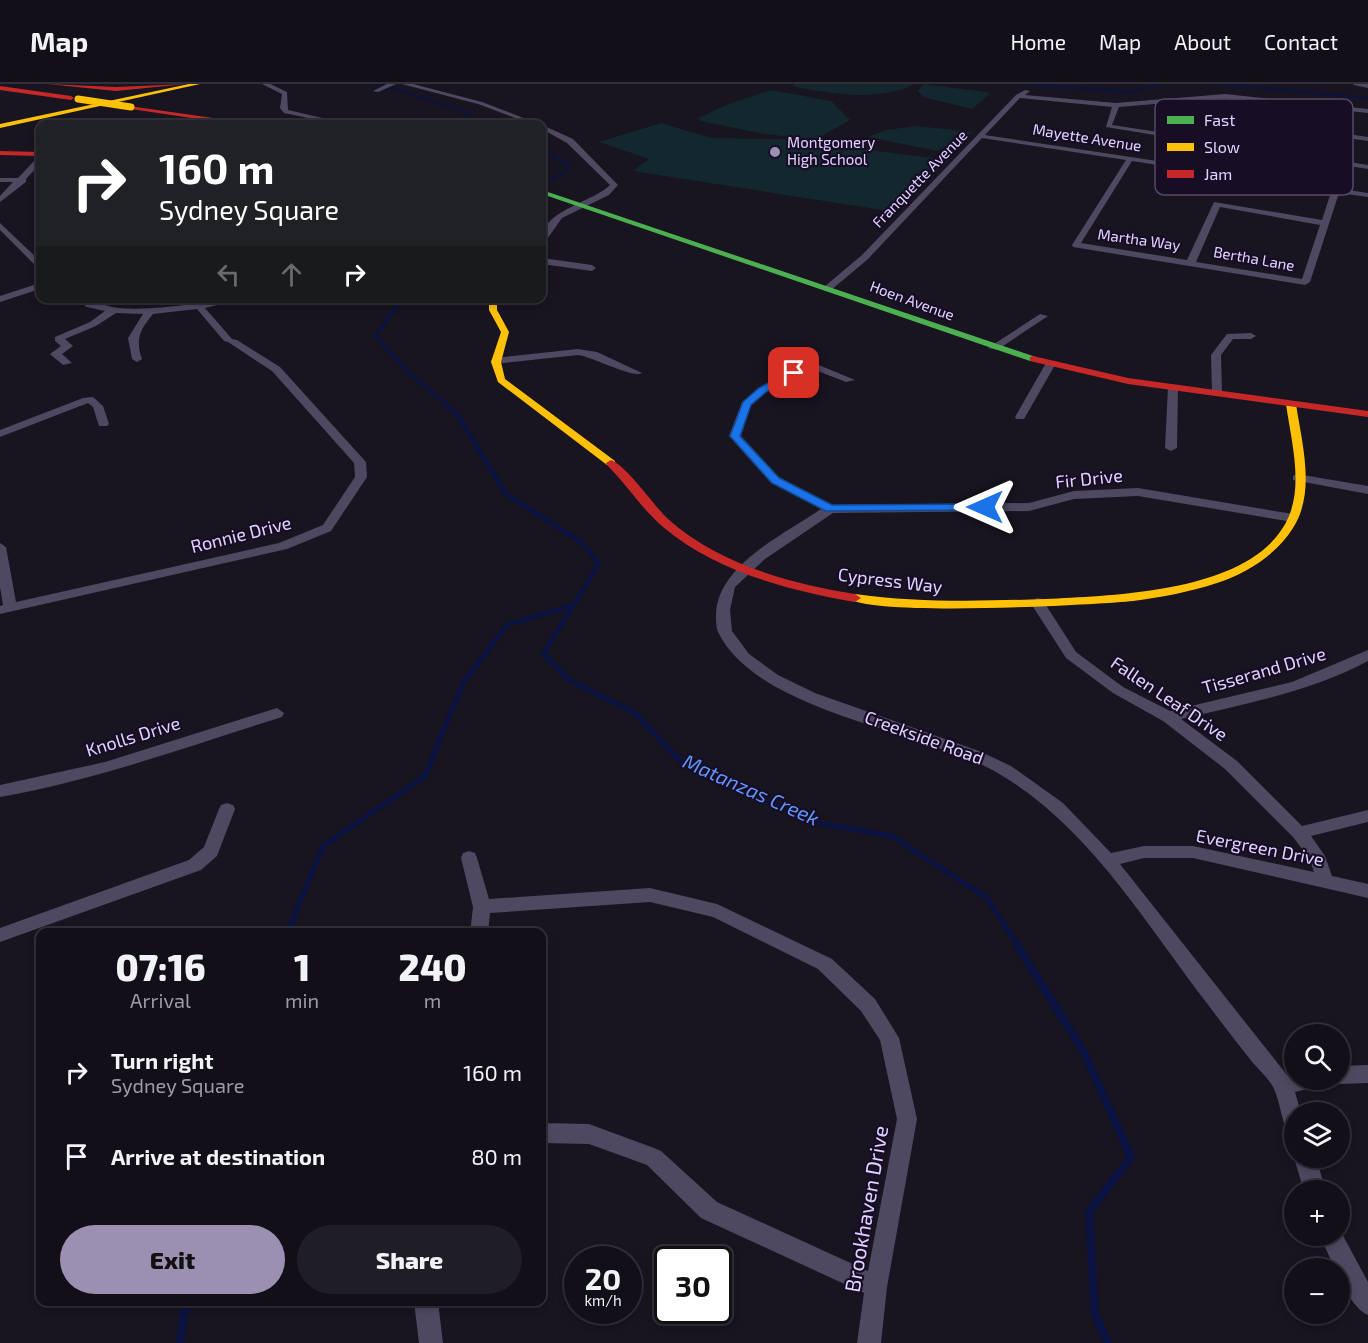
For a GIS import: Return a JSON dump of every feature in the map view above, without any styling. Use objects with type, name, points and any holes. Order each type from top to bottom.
[{"type":"main road","points":[[50,84],[125,89],[183,84]]},
{"type":"main road","points":[[0,126],[132,102],[197,84]]},
{"type":"main road","points":[[68,86],[221,120]]},
{"type":"main road","points":[[0,88],[78,99],[132,102]]},
{"type":"main road","points":[[0,153],[36,154]]},
{"type":"main road","name":"Hoen Avenue","points":[[546,193],[993,348],[1050,365],[1083,373],[1173,387],[1368,414]]},
{"type":"main road","points":[[493,303],[493,310],[505,333],[495,361]]},
{"type":"main road","name":"Cypress Way","points":[[495,361],[495,370],[501,380],[613,465],[667,524],[708,552],[746,568],[832,593],[892,602],[949,606],[1128,599],[1201,583],[1231,572],[1262,554],[1293,518]]},
{"type":"main road","points":[[1291,404],[1297,478],[1297,508],[1293,518]]},
{"type":"street","points":[[265,84],[285,93],[283,108],[286,112],[325,120]]},
{"type":"street","points":[[405,84],[480,103],[525,120]]},
{"type":"street","points":[[424,90],[446,84]]},
{"type":"street","points":[[1356,84],[1368,86]]},
{"type":"street","points":[[378,90],[391,85]]},
{"type":"street","name":"Franquette Avenue","points":[[827,289],[865,257],[1018,96],[1033,88]]},
{"type":"street","points":[[1018,96],[1116,105],[1155,101]]},
{"type":"street","points":[[1179,99],[1211,96],[1250,99]]},
{"type":"street","points":[[1116,105],[1108,126],[1155,133]]},
{"type":"street","points":[[1353,109],[1368,111]]},
{"type":"street","points":[[546,129],[567,139],[613,182],[613,187],[609,191],[556,218],[546,234]]},
{"type":"street","name":"Mayette Avenue","points":[[981,136],[1155,163]]},
{"type":"street","points":[[1353,137],[1368,139]]},
{"type":"street","name":"Martha Way","points":[[1130,159],[1076,245],[1191,262]]},
{"type":"street","points":[[1353,164],[1368,166]]},
{"type":"street","points":[[0,200],[23,180],[36,165]]},
{"type":"street","points":[[0,180],[23,180]]},
{"type":"street","name":"Mayette Avenue","points":[[1353,193],[1368,195]]},
{"type":"street","points":[[1324,223],[1334,195]]},
{"type":"street","name":"Bertha Lane","points":[[1216,204],[1324,223],[1305,282],[1191,262],[1216,204]]},
{"type":"street","points":[[0,225],[36,261]]},
{"type":"street","points":[[546,262],[592,268]]},
{"type":"street","points":[[0,300],[36,287]]},
{"type":"street","points":[[92,303],[114,310],[150,311],[191,303]]},
{"type":"street","name":"Ronnie Drive","points":[[5,608],[283,546],[327,528],[361,477],[360,462],[276,369],[230,340],[197,303]]},
{"type":"street","points":[[67,363],[55,354],[68,346],[58,339],[89,326],[114,310]]},
{"type":"street","points":[[137,358],[131,341],[133,332],[150,311]]},
{"type":"street","points":[[993,348],[1043,316]]},
{"type":"street","points":[[1217,393],[1216,355],[1230,336],[1251,336]]},
{"type":"street","points":[[495,361],[578,352],[593,354],[637,373]]},
{"type":"street","name":"Fir Drive","points":[[850,380],[809,364],[762,390],[746,404],[735,436],[775,480],[830,509],[1029,507],[1074,495],[1138,492],[1293,518]]},
{"type":"street","points":[[1020,417],[1050,365]]},
{"type":"street","points":[[1171,448],[1173,387]]},
{"type":"street","points":[[0,434],[87,400],[93,400],[98,406],[103,424]]},
{"type":"street","points":[[1297,478],[1368,490]]},
{"type":"street","name":"Creekside Road","points":[[830,509],[746,568],[728,588],[723,613],[724,631],[739,654],[760,673],[789,689],[965,750],[1005,770],[1048,798],[1109,860],[1283,1085],[1288,1102]]},
{"type":"street","points":[[0,547],[5,608]]},
{"type":"street","name":"Fallen Leaf Drive","points":[[1037,603],[1071,655],[1118,690],[1168,717],[1231,765],[1299,832],[1317,856],[1326,881]]},
{"type":"street","name":"Tisserand Drive","points":[[1168,717],[1251,698],[1348,667],[1368,655]]},
{"type":"street","name":"Knolls Drive","points":[[0,791],[31,787],[124,761],[277,713]]},
{"type":"street","points":[[0,935],[195,865],[211,851],[227,809]]},
{"type":"street","points":[[1299,832],[1368,816]]},
{"type":"street","name":"Evergreen Drive","points":[[1109,860],[1144,852],[1192,852],[1368,891]]},
{"type":"street","points":[[469,858],[482,907],[479,928]]},
{"type":"street","name":"Brookhaven Drive","points":[[482,907],[651,895],[717,910],[825,964],[868,1005],[889,1038],[908,1119],[876,1287],[869,1343]]},
{"type":"street","points":[[1350,1075],[1368,1074]]},
{"type":"street","points":[[546,1133],[589,1134],[654,1158],[710,1210],[876,1287]]},
{"type":"street","points":[[1336,1246],[1347,1270],[1368,1303]]},
{"type":"street","points":[[426,1306],[431,1343]]},
{"type":"green space","points":[[795,84],[915,84],[886,93],[854,95],[792,86]]},
{"type":"green space","points":[[923,84],[990,94],[972,109],[923,97],[918,91]]},
{"type":"green space","points":[[771,90],[831,101],[850,120],[815,140],[759,133],[701,121],[699,118],[726,105]]},
{"type":"green space","points":[[661,123],[711,138],[781,139],[948,160],[895,212],[633,171],[649,159],[599,142]]},
{"type":"green space","points":[[916,126],[973,132],[938,151],[868,137],[886,130]]},
{"type":"waterway","name":"Matanzas Creek","points":[[377,84],[463,110],[469,116]]},
{"type":"waterway","points":[[1025,84],[1130,92],[1161,84]]},
{"type":"waterway","points":[[1221,84],[1368,98]]},
{"type":"waterway","name":"Matanzas Creek","points":[[546,153],[569,164],[564,173],[546,182]]},
{"type":"waterway","name":"Matanzas Creek","points":[[396,303],[397,306],[375,336],[408,372],[447,405]]},
{"type":"waterway","name":"Matanzas Creek","points":[[445,404],[457,414],[506,494],[581,542],[599,564],[551,641]]},
{"type":"waterway","points":[[495,641],[507,625],[570,606]]},
{"type":"waterway","points":[[293,928],[291,924],[323,846],[425,776],[463,683],[496,639]]},
{"type":"waterway","name":"Matanzas Creek","points":[[552,639],[544,654],[569,680],[634,712],[682,763],[817,823],[892,836],[987,898],[1018,946]]},
{"type":"waterway","name":"Matanzas Creek","points":[[1017,945],[1084,1052],[1131,1157],[1089,1212],[1095,1314],[1108,1343]]},
{"type":"waterway","points":[[180,1343],[184,1313],[188,1306]]},
{"type":"traffic: fast","points":[[546,193],[1033,359]]},
{"type":"traffic: slow","points":[[0,126],[197,84]]},
{"type":"traffic: slow","points":[[78,99],[131,107]]},
{"type":"traffic: slow","points":[[493,303],[493,310],[505,332],[496,362],[501,380],[611,463]]},
{"type":"traffic: slow","points":[[855,598],[952,605],[1092,600],[1173,591],[1225,576],[1249,564],[1270,548],[1280,539],[1294,517],[1298,504],[1300,476],[1291,404]]},
{"type":"traffic: jam","points":[[50,84],[116,89],[183,84]]},
{"type":"traffic: jam","points":[[0,88],[71,98]]},
{"type":"traffic: jam","points":[[131,107],[215,120]]},
{"type":"traffic: jam","points":[[0,153],[36,154]]},
{"type":"traffic: jam","points":[[1033,359],[1128,381],[1368,414]]},
{"type":"traffic: jam","points":[[611,463],[659,517],[708,553],[755,574],[780,582],[855,598]]},
{"type":"place","name":"Montgomery High School","points":[[775,152]]},
{"type":"route","points":[[794,373],[762,390],[746,404],[735,436],[775,480],[830,509],[985,507]]}]
